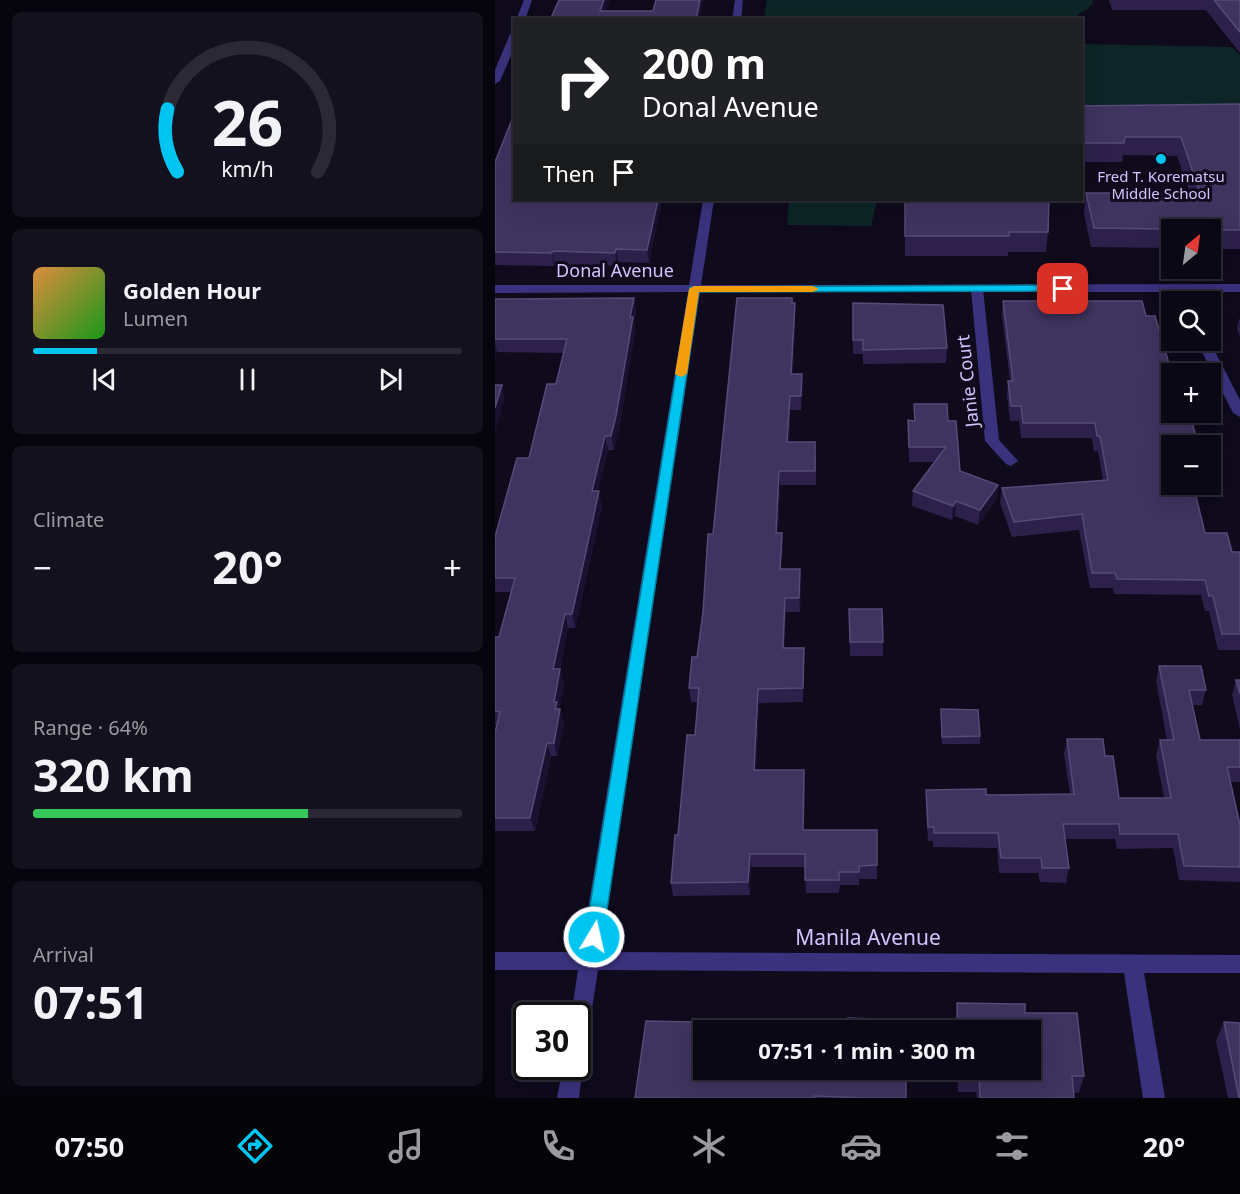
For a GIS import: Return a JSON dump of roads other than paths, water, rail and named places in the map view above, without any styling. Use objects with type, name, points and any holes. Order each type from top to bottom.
[{"type":"street","points":[[521,18],[528,0]]},
{"type":"street","points":[[736,18],[739,0]]},
{"type":"street","points":[[495,81],[513,38]]},
{"type":"street","points":[[583,1002],[708,201]]},
{"type":"street","name":"Donal Avenue","points":[[495,289],[1240,288]]},
{"type":"street","name":"Janie Court","points":[[977,289],[992,441],[1011,461]]},
{"type":"street","points":[[1208,351],[1240,413]]},
{"type":"street","name":"Manila Avenue","points":[[495,961],[1240,964]]},
{"type":"street","points":[[1133,964],[1154,1098]]},
{"type":"street","points":[[569,1098],[571,1080]]},
{"type":"place","name":"Fred T. Korematsu Middle School","points":[[1161,159]]}]
